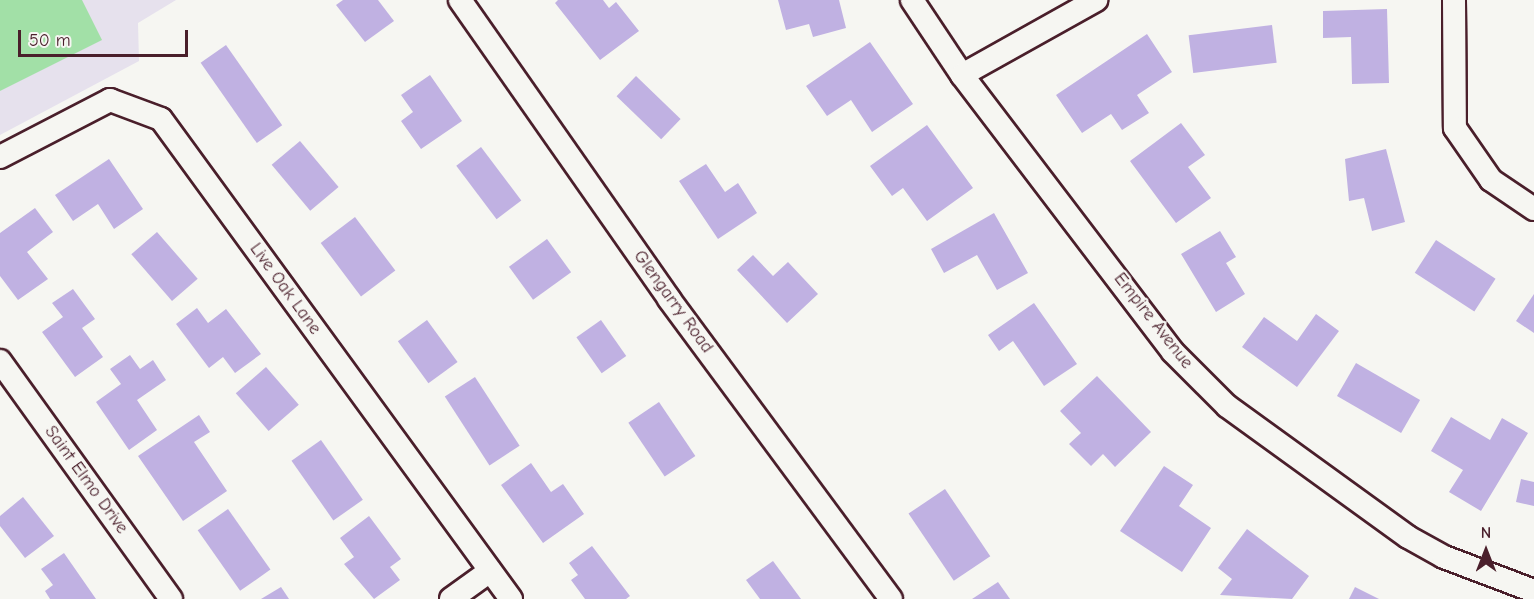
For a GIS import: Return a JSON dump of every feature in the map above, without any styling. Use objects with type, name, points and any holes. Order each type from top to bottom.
[{"type":"street","name":"Glengarry Road","points":[[460,0],[669,299],[891,599]]},
{"type":"street","name":"Empire Avenue","points":[[912,0],[962,75],[1173,352],[1227,406],[1408,537],[1444,557],[1534,591]]},
{"type":"street","points":[[962,75],[1096,0]]},
{"type":"street","points":[[1454,0],[1455,128],[1491,180],[1534,209]]},
{"type":"street","name":"Live Oak Lane","points":[[3,156],[110,100],[161,119],[511,599]]},
{"type":"street","name":"Saint Elmo Drive","points":[[0,361],[171,599]]},
{"type":"street","points":[[451,599],[489,571]]},
{"type":"shaded area","points":[[0,0],[176,0],[138,23],[139,61],[0,135]]},
{"type":"green space","points":[[0,0],[82,0],[102,40],[0,91]]},
{"type":"building","points":[[343,0],[378,0],[394,21],[365,42],[336,5]]},
{"type":"building","points":[[558,0],[603,0],[609,8],[616,2],[639,31],[600,60],[555,3]]},
{"type":"building","points":[[778,0],[839,0],[846,28],[813,37],[809,24],[786,30]]},
{"type":"building","points":[[1387,9],[1389,83],[1352,84],[1351,37],[1323,38],[1323,11]]},
{"type":"building","points":[[1272,25],[1277,63],[1193,73],[1189,35]]},
{"type":"building","points":[[1147,34],[1172,72],[1137,95],[1149,113],[1122,130],[1111,114],[1082,133],[1056,95]]},
{"type":"building","points":[[870,42],[913,104],[872,132],[851,100],[827,116],[806,86]]},
{"type":"building","points":[[226,45],[282,125],[257,143],[201,63]]},
{"type":"building","points":[[430,75],[462,121],[421,149],[401,121],[413,112],[401,95]]},
{"type":"building","points":[[636,76],[681,119],[661,139],[617,96]]},
{"type":"building","points":[[1181,123],[1205,155],[1188,167],[1211,198],[1176,223],[1130,161]]},
{"type":"building","points":[[927,125],[973,188],[927,221],[903,188],[892,196],[870,166]]},
{"type":"building","points":[[300,141],[339,187],[310,211],[272,165]]},
{"type":"building","points":[[481,147],[521,201],[497,219],[456,166]]},
{"type":"building","points":[[1386,149],[1405,222],[1372,231],[1364,198],[1349,201],[1345,159]]},
{"type":"building","points":[[109,159],[143,209],[114,229],[98,204],[73,221],[55,195]]},
{"type":"building","points":[[706,164],[725,192],[738,183],[757,213],[718,239],[679,181]]},
{"type":"building","points":[[35,208],[53,232],[27,252],[48,279],[18,300],[0,276],[0,233]]},
{"type":"building","points":[[994,213],[1028,273],[997,290],[977,255],[944,273],[931,249]]},
{"type":"building","points":[[355,217],[395,271],[361,296],[321,243]]},
{"type":"building","points":[[1220,231],[1236,257],[1226,263],[1245,294],[1216,312],[1181,254]]},
{"type":"building","points":[[157,232],[198,279],[172,301],[131,254]]},
{"type":"building","points":[[547,239],[571,272],[533,300],[509,267]]},
{"type":"building","points":[[1436,240],[1496,279],[1474,311],[1415,273]]},
{"type":"building","points":[[753,255],[773,276],[788,262],[818,294],[787,323],[737,270]]},
{"type":"building","points":[[73,289],[95,319],[82,328],[103,357],[75,377],[42,332],[63,317],[52,303]]},
{"type":"building","points":[[1534,294],[1534,333],[1516,321]]},
{"type":"building","points":[[1034,303],[1077,364],[1044,386],[1013,341],[999,351],[988,335]]},
{"type":"building","points":[[197,308],[208,323],[226,309],[261,354],[235,373],[223,357],[209,368],[176,324]]},
{"type":"building","points":[[1316,314],[1339,331],[1297,387],[1242,347],[1264,317],[1297,341]]},
{"type":"building","points":[[427,320],[458,362],[428,383],[398,341]]},
{"type":"building","points":[[601,320],[626,356],[602,373],[576,337]]},
{"type":"building","points":[[130,355],[140,369],[153,360],[166,380],[137,400],[157,430],[129,450],[96,402],[121,384],[110,369]]},
{"type":"building","points":[[1356,363],[1420,400],[1401,433],[1337,396]]},
{"type":"building","points":[[266,367],[299,405],[269,431],[236,393]]},
{"type":"building","points":[[1097,376],[1151,432],[1115,467],[1103,454],[1091,466],[1069,444],[1081,433],[1060,411]]},
{"type":"building","points":[[475,377],[520,446],[489,465],[445,397]]},
{"type":"building","points":[[659,402],[695,456],[665,477],[628,423]]},
{"type":"building","points":[[199,415],[210,432],[194,442],[227,491],[183,521],[138,456]]},
{"type":"building","points":[[1451,417],[1490,440],[1502,418],[1528,433],[1481,511],[1449,492],[1463,470],[1431,451]]},
{"type":"building","points":[[321,440],[363,500],[333,520],[292,461]]},
{"type":"building","points":[[531,463],[551,492],[563,484],[584,514],[543,543],[501,485]]},
{"type":"building","points":[[1164,466],[1193,485],[1179,506],[1211,528],[1182,572],[1120,531]]},
{"type":"building","points":[[1521,479],[1534,482],[1534,506],[1516,502]]},
{"type":"building","points":[[945,489],[990,556],[954,581],[909,514]]},
{"type":"building","points":[[23,497],[54,536],[25,558],[0,526],[0,516]]},
{"type":"building","points":[[228,509],[270,570],[240,591],[198,530]]},
{"type":"building","points":[[369,516],[401,559],[390,567],[400,580],[374,599],[344,564],[354,557],[340,538]]},
{"type":"building","points":[[1247,529],[1309,576],[1292,599],[1220,595],[1232,579],[1218,568]]},
{"type":"building","points":[[592,546],[630,596],[626,599],[585,599],[571,580],[578,575],[569,563]]},
{"type":"building","points":[[64,553],[96,599],[50,599],[45,591],[53,585],[41,569]]},
{"type":"building","points":[[773,561],[801,599],[760,599],[746,580]]},
{"type":"building","points":[[998,582],[1010,599],[972,599]]},
{"type":"building","points":[[281,587],[289,599],[261,599]]},
{"type":"building","points":[[1355,587],[1379,599],[1349,599]]}]
